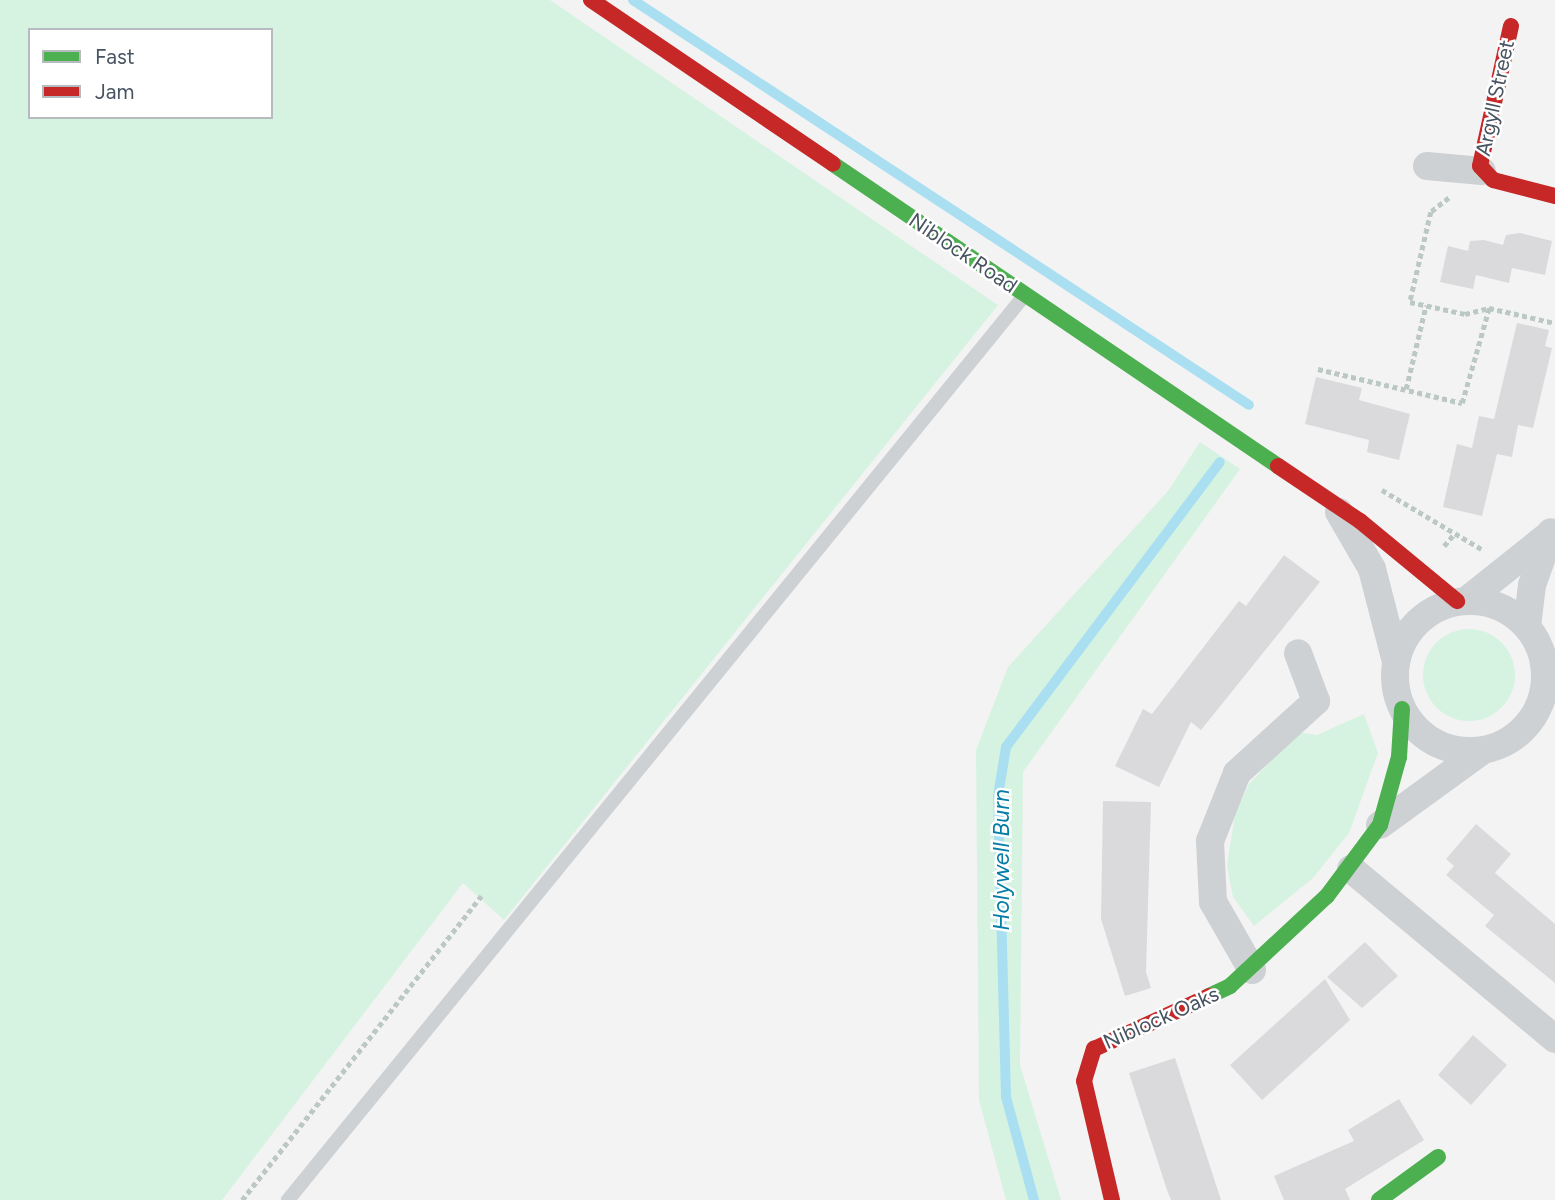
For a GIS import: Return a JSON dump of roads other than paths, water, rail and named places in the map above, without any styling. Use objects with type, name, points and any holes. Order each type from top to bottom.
[{"type":"street","name":"Niblock Road","points":[[591,0],[1335,506],[1462,601]]},
{"type":"street","name":"Argyll Street","points":[[1482,171],[1480,153],[1510,26]]},
{"type":"street","name":"Argyll Street","points":[[1427,166],[1482,171],[1498,182],[1555,196]]},
{"type":"street","name":"Niblock Road","points":[[1335,506],[1372,569],[1396,662]]},
{"type":"street","points":[[1553,530],[1462,601],[1419,620],[1396,662],[1402,709],[1436,743],[1482,751],[1555,712]]},
{"type":"street","points":[[1524,729],[1545,688],[1532,585],[1553,530]]},
{"type":"street","points":[[1462,601],[1495,605],[1540,639]]},
{"type":"street","points":[[1252,970],[1213,902],[1210,841],[1237,773],[1316,701],[1298,653]]},
{"type":"street","name":"Niblock Oaks","points":[[1112,1200],[1084,1081],[1094,1049],[1206,1000],[1252,970],[1352,869],[1380,825],[1399,757],[1402,709]]},
{"type":"street","name":"Niblock Oaks","points":[[1380,825],[1482,751]]},
{"type":"street","points":[[1352,869],[1555,1039]]},
{"type":"street","points":[[1379,1200],[1438,1157]]},
{"type":"lane","points":[[288,1200],[1025,295]]},
{"type":"waterway","points":[[633,0],[1249,405]]},
{"type":"waterway","name":"Holywell Burn","points":[[1034,1200],[1006,1097],[998,796],[1006,747],[1220,462]]}]
